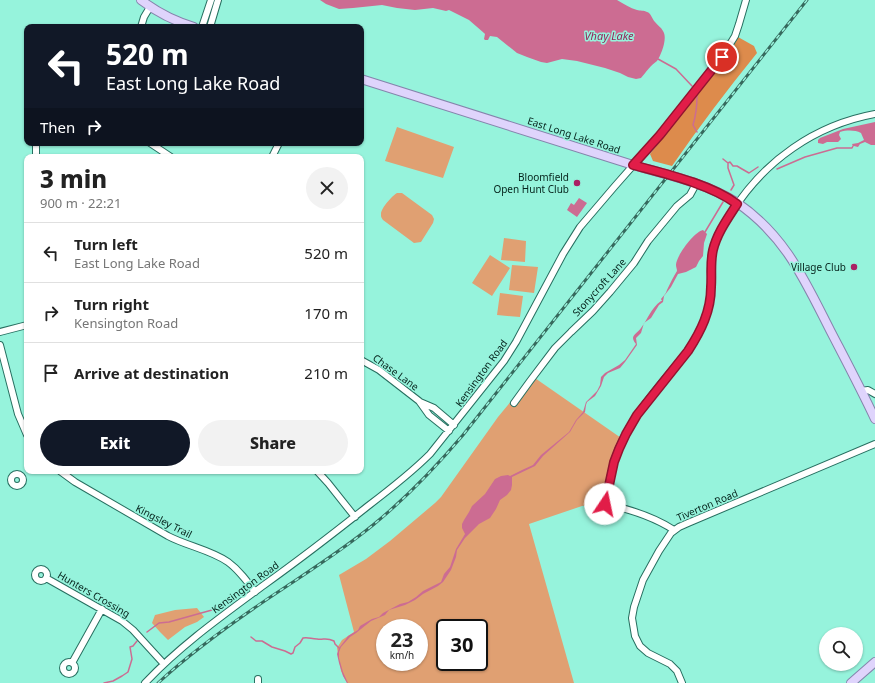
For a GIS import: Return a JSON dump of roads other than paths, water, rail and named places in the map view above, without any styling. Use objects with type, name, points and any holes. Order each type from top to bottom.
[{"type":"main road","points":[[141,0],[167,17],[186,24]]},
{"type":"main road","name":"East Long Lake Road","points":[[364,80],[633,165],[674,176],[716,191],[737,204],[759,220],[780,242],[793,259],[817,302],[875,419]]},
{"type":"main road","points":[[852,683],[875,662]]},
{"type":"street","points":[[210,24],[211,0]]},
{"type":"street","points":[[204,24],[218,0]]},
{"type":"street","name":"Kensington Road","points":[[145,683],[192,639],[355,517],[421,464],[430,454],[504,361],[516,342],[563,254],[578,230],[660,135],[724,53],[737,30],[746,0]]},
{"type":"street","points":[[141,24],[150,7]]},
{"type":"street","points":[[674,530],[663,523],[605,504],[614,462],[626,434],[637,415],[688,351],[704,324],[710,300],[711,261],[713,249],[720,232],[737,204],[752,185],[770,165],[789,150],[800,142],[835,125],[875,114]]},
{"type":"street","points":[[154,146],[166,154]]},
{"type":"street","name":"Stonycroft Lane","points":[[514,403],[558,345],[610,292],[634,263],[648,240],[677,206],[690,194],[696,184]]},
{"type":"street","points":[[0,332],[24,326]]},
{"type":"street","points":[[0,345],[15,406],[24,425]]},
{"type":"street","name":"Chase Lane","points":[[364,362],[379,370],[419,401],[434,408],[454,425]]},
{"type":"street","points":[[861,390],[868,390],[875,394]]},
{"type":"street","name":"Chase Lane","points":[[419,401],[429,415],[449,431]]},
{"type":"street","name":"Tiverton Road","points":[[682,683],[677,671],[670,664],[648,653],[640,646],[635,636],[632,621],[634,607],[643,580],[671,533],[674,530],[708,514],[875,444]]},
{"type":"street","name":"Kingsley Trail","points":[[64,474],[75,482],[168,536],[228,562],[243,575],[255,592]]},
{"type":"street","points":[[320,474],[355,517]]},
{"type":"street","name":"Hunters Crossing","points":[[46,578],[119,619],[130,628],[164,664]]},
{"type":"street","points":[[72,663],[102,609]]},
{"type":"water","name":"Vhay Lake","points":[[320,0],[617,0],[632,8],[645,11],[650,14],[663,31],[665,38],[662,51],[657,61],[641,78],[636,79],[605,68],[577,61],[562,59],[547,63],[527,57],[517,53],[497,37],[490,36],[488,40],[485,40],[485,34],[469,20],[449,10],[446,11],[433,8],[415,10],[382,5],[339,9]]},
{"type":"water","points":[[875,122],[875,145],[865,142],[860,144],[858,147],[853,146],[852,144],[864,140],[861,133],[856,131],[840,132],[839,135],[841,139],[838,142],[827,142],[823,144],[818,143],[820,138],[843,129]]},
{"type":"water","points":[[579,198],[587,203],[577,217],[567,210],[571,203],[574,205]]},
{"type":"water","points":[[703,230],[707,234],[704,243],[703,256],[696,267],[678,274],[671,287],[664,296],[663,302],[659,305],[651,318],[645,322],[655,307],[662,301],[661,299],[666,293],[677,271],[676,265],[682,250],[695,235]]},
{"type":"water","points":[[644,324],[641,333],[636,338],[637,345],[620,368],[608,373],[604,377],[595,396],[587,402],[585,412],[577,420],[570,432],[543,456],[535,466],[512,477],[511,490],[500,500],[490,518],[479,524],[465,538],[457,550],[451,570],[443,582],[415,600],[389,610],[385,615],[371,621],[350,637],[341,647],[339,658],[347,683],[343,676],[337,654],[339,648],[348,636],[358,630],[360,626],[372,619],[379,617],[383,613],[400,604],[408,602],[423,591],[441,582],[444,574],[450,567],[456,549],[465,534],[462,524],[472,506],[485,494],[495,479],[501,476],[510,476],[533,465],[541,455],[569,432],[576,420],[583,412],[586,402],[597,391],[600,385],[601,377],[625,360],[636,344],[633,337]]},
{"type":"waterway","points":[[658,59],[676,69],[692,86]]},
{"type":"waterway","points":[[697,96],[693,125],[697,132]]},
{"type":"waterway","points":[[777,169],[805,157],[837,148],[852,148],[853,146]]},
{"type":"waterway","points":[[723,159],[728,163]]},
{"type":"waterway","points":[[731,190],[734,185],[728,168],[728,163],[730,162],[733,166],[737,166],[749,173],[758,167]]},
{"type":"waterway","points":[[705,232],[723,202]]},
{"type":"waterway","points":[[147,632],[159,623],[169,622],[212,610],[220,610]]},
{"type":"waterway","points":[[251,637],[256,641],[262,641],[272,647],[291,654],[303,638],[329,639],[334,641],[339,648]]},
{"type":"waterway","points":[[104,683],[113,681],[128,672],[132,659],[130,647],[137,641]]},
{"type":"railway","points":[[158,683],[219,633],[329,558],[362,533],[385,515],[431,471],[463,435],[807,0]]},
{"type":"place","name":"Bloomfield Open Hunt Club","points":[[577,183]]},
{"type":"place","name":"Village Club","points":[[854,267]]}]
